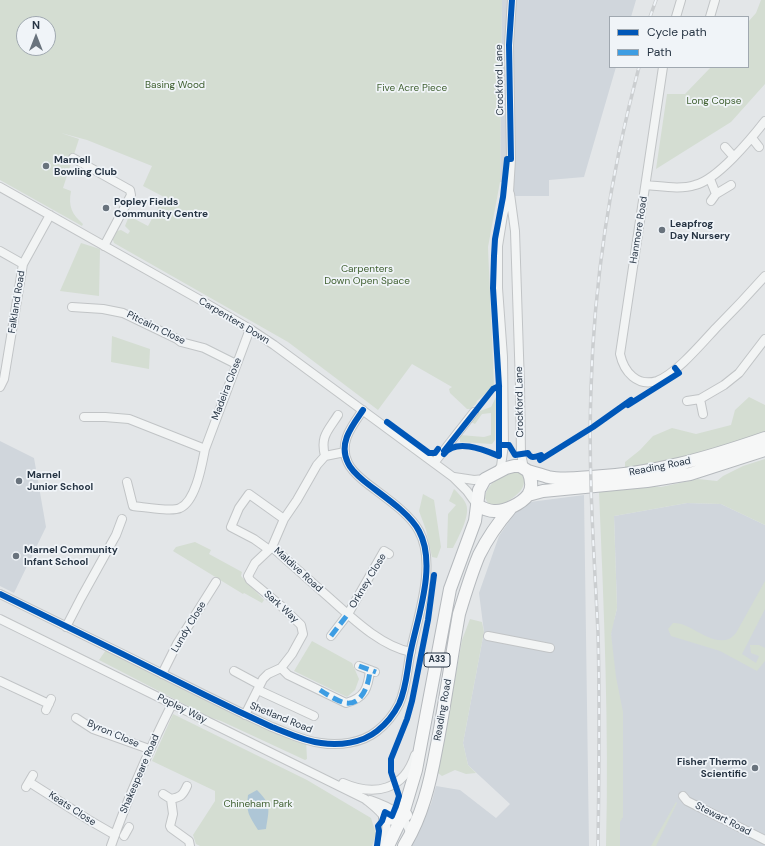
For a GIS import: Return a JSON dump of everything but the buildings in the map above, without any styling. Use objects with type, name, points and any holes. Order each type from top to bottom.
[{"type":"highway","name":"Reading Road","points":[[526,469],[548,477],[560,478],[598,477],[644,472],[713,456],[765,438]]},
{"type":"highway","name":"Reading Road","points":[[528,494],[543,491],[647,482],[690,474],[765,450]]},
{"type":"highway","points":[[485,479],[514,466],[526,469],[531,482],[528,494]]},
{"type":"highway","name":"A33","points":[[477,505],[479,490],[485,479]]},
{"type":"highway","name":"A33","points":[[510,509],[528,494]]},
{"type":"highway","points":[[477,505],[495,512],[510,509]]},
{"type":"highway","name":"Reading Road","points":[[388,846],[402,816],[416,770],[450,589],[469,540],[477,505]]},
{"type":"highway","name":"Reading Road","points":[[404,846],[411,835],[430,780],[460,614],[471,576],[479,555],[498,524],[510,509]]},
{"type":"highway","name":"A33","points":[[402,816],[410,813],[414,808],[426,774],[442,698],[447,691]]},
{"type":"highway","points":[[385,818],[396,819],[402,816]]},
{"type":"street","name":"Crockford Lane","points":[[496,473],[501,466],[504,445],[503,357],[498,288],[498,246],[503,215],[509,192],[511,155],[508,45],[512,0]]},
{"type":"street","points":[[676,16],[681,0]]},
{"type":"street","points":[[710,16],[715,0]]},
{"type":"street","name":"Hanmore Road","points":[[663,68],[620,354],[622,364],[625,369],[630,375],[644,382],[658,380],[666,376],[684,361],[765,276]]},
{"type":"street","points":[[646,185],[683,187],[694,186],[710,179],[752,138],[765,121]]},
{"type":"street","points":[[752,138],[759,147]]},
{"type":"street","points":[[724,147],[734,156]]},
{"type":"street","points":[[73,158],[130,190],[131,195],[104,246]]},
{"type":"street","points":[[710,179],[716,194]]},
{"type":"street","points":[[711,201],[716,194],[731,185]]},
{"type":"street","name":"Carpenters Down","points":[[0,187],[250,328],[454,477],[477,505]]},
{"type":"street","name":"Crockford Lane","points":[[509,192],[515,232],[523,386],[521,454],[526,469]]},
{"type":"street","name":"Falkland Road","points":[[0,387],[4,379],[22,264],[50,215]]},
{"type":"street","name":"Falkland Road","points":[[0,251],[22,264]]},
{"type":"street","name":"Pitcairn Close","points":[[71,307],[103,309],[123,313],[181,342],[204,348],[236,364]]},
{"type":"street","name":"Madeira Close","points":[[127,482],[133,506],[166,510],[180,508],[190,499],[202,468],[205,449],[250,328]]},
{"type":"street","points":[[687,401],[700,399],[724,385],[739,373],[765,339]]},
{"type":"street","points":[[700,399],[703,414]]},
{"type":"street","points":[[340,415],[324,437],[323,443],[326,456],[345,452],[345,443],[348,434],[363,410]]},
{"type":"street","points":[[434,463],[474,412]]},
{"type":"street","points":[[84,417],[127,419],[205,449]]},
{"type":"street","name":"Shetland Road","points":[[0,594],[245,715],[301,739],[321,744],[340,744],[364,739],[376,732],[386,722],[400,702],[408,672],[424,591],[426,552],[419,530],[412,520],[352,470],[345,452]]},
{"type":"street","name":"Maldive Road","points":[[326,456],[316,464],[297,500],[284,519],[270,548],[376,636],[399,648],[411,652]]},
{"type":"street","name":"Carpenters Down","points":[[454,477],[474,480],[485,479]]},
{"type":"street","points":[[270,548],[231,527],[239,508],[248,494],[284,519]]},
{"type":"street","points":[[66,627],[116,535],[123,517]]},
{"type":"street","name":"Sark Way","points":[[270,548],[255,563],[248,576],[250,580],[301,625],[303,634],[292,654],[278,670]]},
{"type":"street","name":"Orkney Close","points":[[348,614],[384,550],[389,554]]},
{"type":"street","name":"Lundy Close","points":[[162,674],[177,644],[216,581]]},
{"type":"street","points":[[331,636],[348,614]]},
{"type":"street","name":"Popley Way","points":[[0,619],[365,799],[390,808],[402,816]]},
{"type":"street","points":[[488,636],[550,648]]},
{"type":"street","points":[[245,715],[263,679],[268,674],[278,670],[346,703],[355,701],[364,694],[373,671],[359,666]]},
{"type":"street","points":[[234,671],[259,687],[314,716]]},
{"type":"street","points":[[0,681],[49,704]]},
{"type":"street","name":"Shakespeare Road","points":[[111,846],[149,749],[172,704]]},
{"type":"street","name":"Byron Close","points":[[76,718],[93,729],[149,749]]},
{"type":"street","points":[[320,776],[326,776],[349,786],[362,789],[376,790],[393,786],[401,780],[407,771],[424,732]]},
{"type":"street","name":"Keats Close","points":[[29,781],[89,820],[116,832],[126,832]]},
{"type":"street","points":[[163,794],[171,799],[182,796],[187,786]]},
{"type":"street","name":"Stewart Road","points":[[683,796],[687,801],[765,840]]},
{"type":"street","points":[[171,799],[173,814],[170,826],[189,841],[190,846]]},
{"type":"street","name":"Popley Way","points":[[365,799],[385,818]]},
{"type":"street","points":[[402,816],[411,835]]},
{"type":"street","points":[[383,846],[387,832],[385,818]]},
{"type":"shaded area","points":[[502,0],[636,0],[631,16],[609,16],[609,68],[616,68],[584,177],[549,180],[549,196],[512,196],[512,182],[500,182]]},
{"type":"shaded area","points":[[0,441],[34,458],[46,527],[14,593],[0,586]]},
{"type":"shaded area","points":[[584,495],[589,846],[409,846],[431,804],[436,786],[460,790],[496,818],[510,804],[468,765],[463,743],[484,632],[479,593],[499,536],[514,514],[530,502]]},
{"type":"shaded area","points":[[687,503],[721,504],[765,525],[765,846],[612,846],[611,619],[614,620],[617,608],[614,516]]},
{"type":"green space","points":[[0,0],[502,0],[500,182],[488,247],[494,386],[470,409],[467,409],[450,393],[449,389],[452,387],[412,364],[378,410],[288,342],[114,243],[112,237],[116,231],[121,230],[128,234],[130,231],[125,226],[129,216],[148,226],[164,197],[143,186],[152,166],[87,140],[61,133],[79,139],[63,188],[71,191],[70,202],[72,210],[83,224],[82,226],[0,180]]},
{"type":"green space","name":"Long Copse","points":[[761,0],[765,0],[765,84],[731,122],[656,169],[667,94],[685,94],[710,68],[749,68],[749,21],[756,13]]},
{"type":"green space","points":[[81,243],[100,249],[99,296],[60,291]]},
{"type":"green space","points":[[112,336],[150,349],[149,369],[111,362]]},
{"type":"green space","points":[[496,397],[495,440],[492,444],[460,442],[460,435],[484,437],[491,435],[491,413],[482,414],[475,424],[471,422],[477,412],[491,407]]},
{"type":"green space","points":[[749,397],[765,405],[765,432],[685,459],[635,469],[625,467],[625,462],[640,450],[653,436],[672,428],[696,434],[731,425],[735,410]]},
{"type":"green space","points":[[765,459],[765,525],[721,504],[687,503],[614,516],[617,608],[611,634],[616,677],[623,712],[623,817],[620,822],[620,846],[606,846],[606,713],[599,492],[653,486],[661,487],[698,479],[717,481],[723,476],[743,466]]},
{"type":"green space","points":[[516,471],[522,473],[524,479],[524,484],[518,494],[497,507],[489,505],[485,498],[489,487],[496,480]]},
{"type":"green space","points":[[454,489],[465,502],[467,514],[453,548],[447,548],[448,514],[456,505],[449,501]]},
{"type":"green space","points":[[423,494],[434,500],[441,547],[437,558],[432,557],[426,530],[419,511]]},
{"type":"green space","points":[[195,542],[211,550],[209,554],[242,572],[241,576],[264,600],[262,603],[244,593],[243,594],[173,551],[176,547]]},
{"type":"green space","points":[[765,581],[765,609],[742,654],[756,663],[759,656],[751,653],[750,645],[759,645],[765,648],[765,661],[757,671],[720,651],[671,636],[668,629],[673,623],[687,626],[707,637],[714,639],[730,639],[736,633]]},
{"type":"green space","points":[[470,619],[482,622],[484,632],[463,743],[468,765],[476,773],[466,774],[455,770],[442,776],[438,773],[462,640]]},
{"type":"green space","points":[[312,641],[352,663],[359,679],[355,690],[347,697],[294,671]]},
{"type":"green space","points":[[108,647],[306,740],[307,759],[305,760],[221,721],[209,717],[99,660]]},
{"type":"green space","name":"Chineham Park","points":[[173,714],[307,780],[371,818],[376,834],[372,846],[200,846],[196,844],[193,835],[215,801],[215,791],[152,761]]},
{"type":"green space","points":[[676,802],[677,803],[656,846],[651,846]]},
{"type":"water","points":[[257,790],[262,795],[268,808],[266,829],[258,830],[250,817],[247,806],[248,795]]},
{"type":"railway","points":[[650,16],[656,0]]},
{"type":"railway","points":[[598,846],[599,660],[590,450],[593,348],[600,267],[612,186],[639,68]]},
{"type":"marked path","points":[[331,636],[348,614]]},
{"type":"marked path","points":[[359,666],[376,672]]},
{"type":"marked path","points":[[320,690],[340,701],[352,703],[357,701],[364,692],[370,670]]},
{"type":"cycle path","points":[[444,454],[449,449],[463,446],[486,451],[499,456],[499,386],[493,288],[495,239],[503,197],[507,159],[511,159],[509,45],[512,0]]},
{"type":"cycle path","points":[[628,405],[679,373],[675,368]]},
{"type":"cycle path","points":[[444,451],[493,389],[499,386]]},
{"type":"cycle path","points":[[540,460],[593,427],[631,400]]},
{"type":"cycle path","points":[[0,594],[272,727],[314,742],[328,744],[350,743],[371,735],[390,719],[402,698],[424,590],[426,559],[424,544],[419,531],[414,524],[401,510],[359,477],[349,466],[345,456],[345,442],[363,410]]},
{"type":"cycle path","points":[[387,422],[429,453],[435,453],[438,449]]},
{"type":"cycle path","points":[[500,445],[509,445],[515,455],[528,453],[532,457],[541,455],[543,458]]},
{"type":"cycle path","points":[[377,846],[379,831],[378,826],[382,821],[385,812],[392,816],[399,796],[391,772],[391,759],[407,719],[412,701],[428,620],[434,575]]},
{"type":"place","name":"Marnell Bowling Club","points":[[46,166]]},
{"type":"place","name":"Popley Fields Community Centre","points":[[106,208]]},
{"type":"place","name":"Leapfrog Day Nursery","points":[[662,230]]},
{"type":"place","name":"Marnel Junior School","points":[[19,481]]},
{"type":"place","name":"Marnel Community Infant School","points":[[16,556]]},
{"type":"place","name":"Fisher Thermo Scientific","points":[[755,768]]},
{"type":"park label","name":"Basing Wood","points":[[175,85]]},
{"type":"park label","name":"Five Acre Piece","points":[[412,88]]},
{"type":"park label","name":"Carpenters Down Open Space","points":[[367,274]]}]
